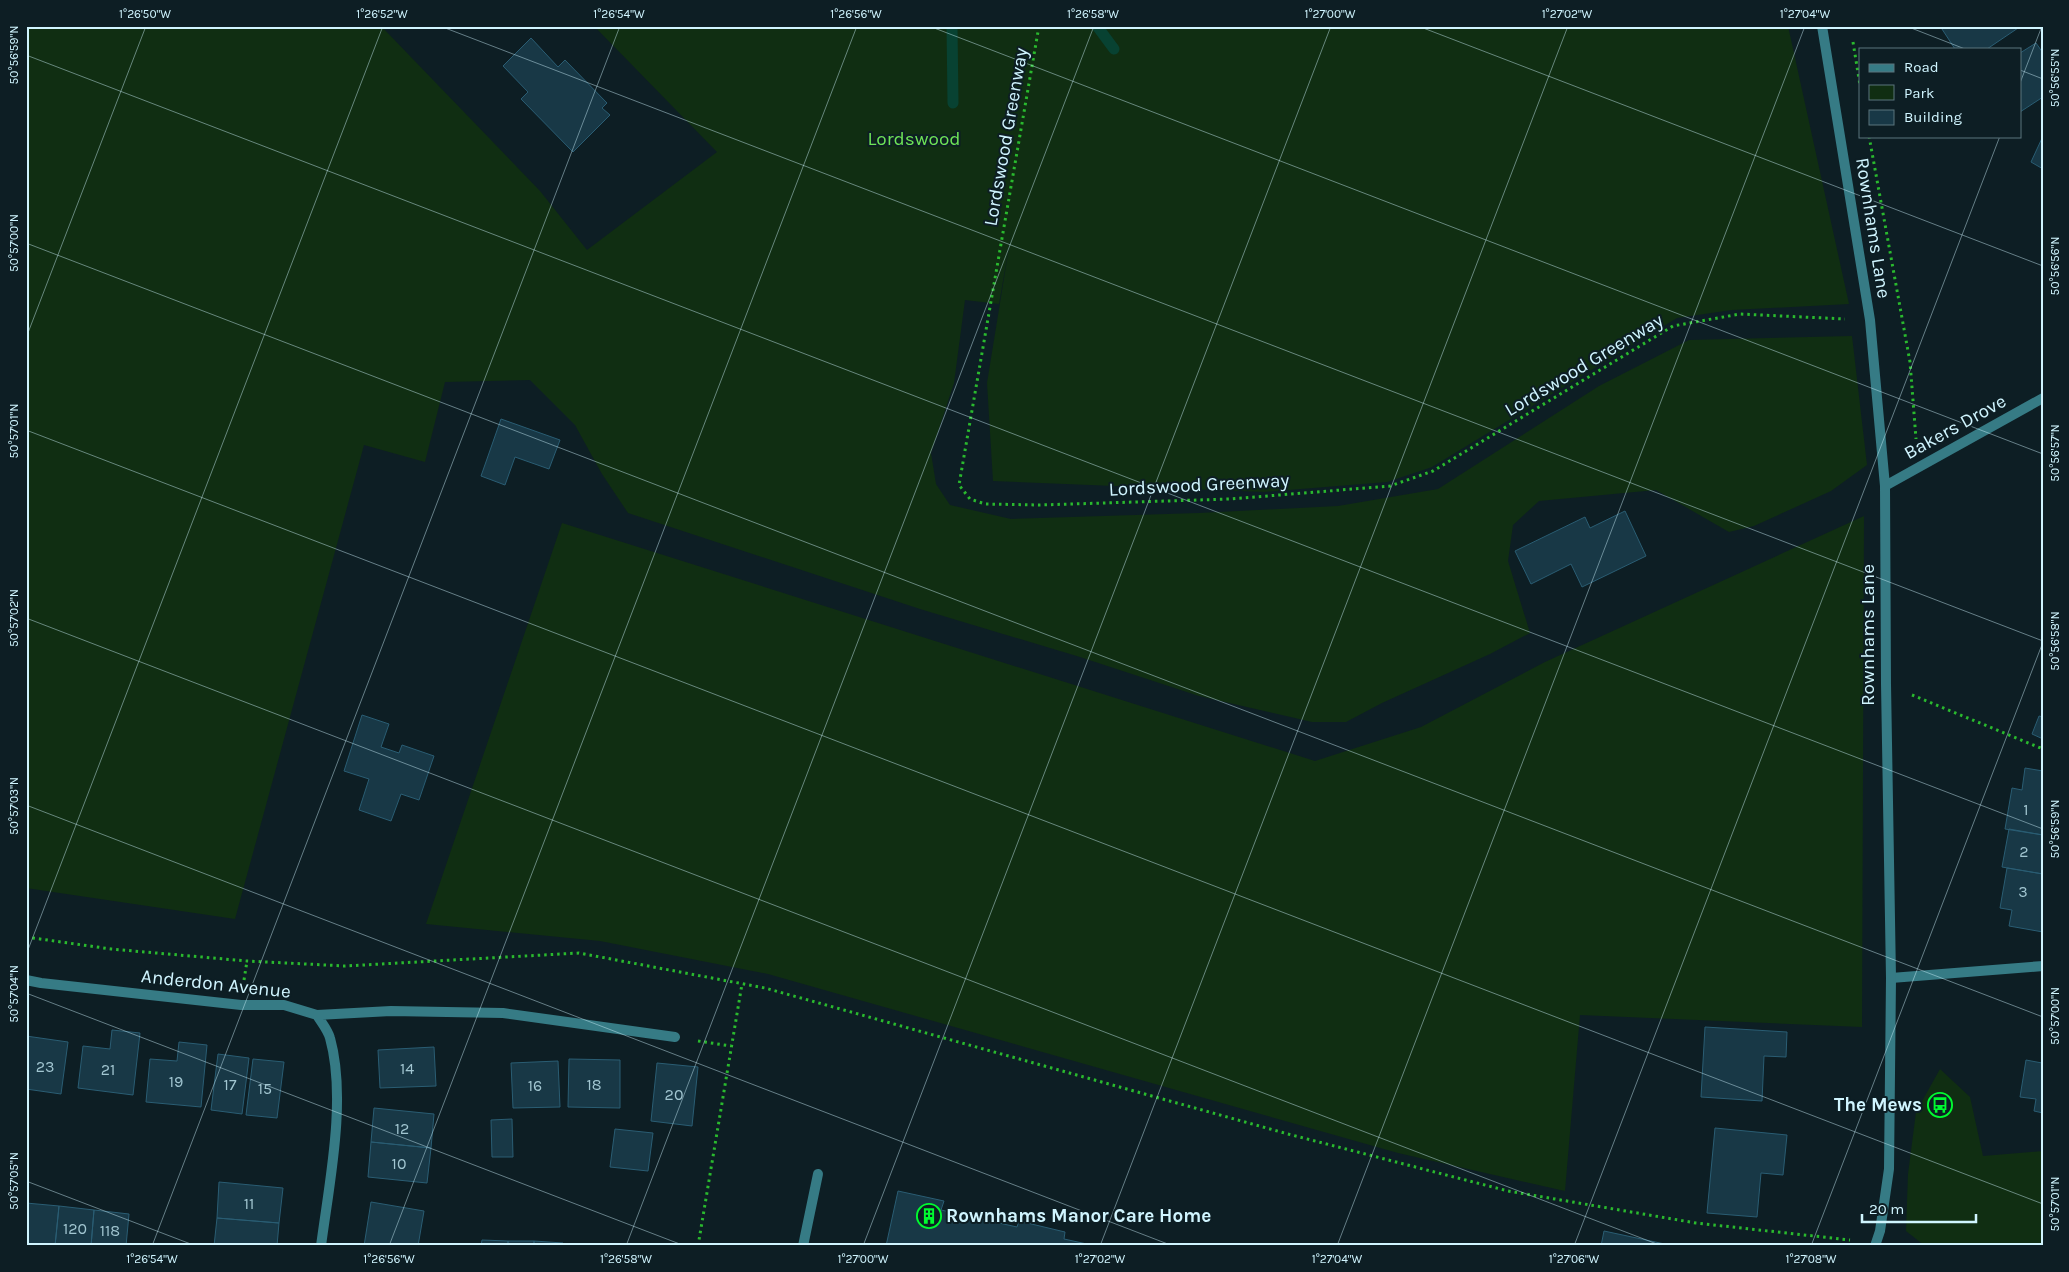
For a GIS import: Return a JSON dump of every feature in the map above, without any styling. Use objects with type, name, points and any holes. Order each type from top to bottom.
[{"type":"street","name":"Rownhams Lane","points":[[1822,26],[1870,320],[1885,486],[1891,978],[1889,1169],[1880,1231],[1875,1244]]},
{"type":"street","name":"Bakers Drove","points":[[1885,486],[2043,398]]},
{"type":"street","points":[[1891,978],[2043,966]]},
{"type":"street","name":"Anderdon Avenue","points":[[26,980],[241,1005],[284,1005],[317,1015],[391,1011],[503,1013],[675,1037]]},
{"type":"street","points":[[317,1015],[330,1036],[336,1072],[335,1127],[321,1246]]},
{"type":"street","points":[[803,1246],[818,1174]]},
{"type":"path","name":"Lordswood Greenway","points":[[1039,26],[959,485],[970,499],[985,504],[1040,505],[1173,501],[1230,499],[1390,486],[1433,471],[1673,326],[1740,314],[1870,320]]},
{"type":"path","points":[[1852,36],[1859,79]]},
{"type":"path","points":[[1869,138],[1910,362],[1918,468]]},
{"type":"path","points":[[1886,684],[2043,749]]},
{"type":"path","points":[[26,937],[130,951],[247,961],[345,966],[579,953],[765,988],[1288,1134],[1508,1191],[1696,1223],[1875,1244]]},
{"type":"path","points":[[698,1246],[742,984]]},
{"type":"path","points":[[675,1037],[731,1046]]},
{"type":"green space","name":"Lordswood","points":[[26,26],[381,26],[540,191],[587,250],[717,152],[594,26],[1788,26],[1849,304],[1732,310],[1677,318],[1432,467],[1387,482],[1264,492],[993,481],[987,383],[1013,223],[999,304],[965,300],[954,383],[931,453],[936,484],[950,505],[1011,519],[1338,506],[1438,489],[1599,386],[1689,340],[1852,336],[1867,465],[1831,491],[1754,526],[1729,532],[1656,490],[1539,501],[1513,525],[1508,561],[1530,633],[1346,722],[1312,722],[1199,696],[1080,657],[920,609],[628,513],[602,474],[575,425],[530,380],[445,382],[425,462],[364,445],[235,919],[26,888]]},
{"type":"green space","points":[[1864,516],[1862,1027],[1580,1015],[1565,1191],[1398,1153],[768,974],[600,941],[426,924],[562,523],[1315,761],[1421,727],[1545,662]]},
{"type":"green space","points":[[1940,1069],[1970,1097],[1983,1156],[2043,1151],[2043,1246],[1925,1246],[1906,1231],[1908,1174],[1916,1112]]},
{"type":"building","points":[[1940,26],[2021,26],[1988,48],[1954,48]]},
{"type":"building","points":[[531,38],[558,67],[565,60],[607,103],[602,108],[610,115],[573,152],[521,99],[528,92],[503,66]]},
{"type":"building","points":[[2036,43],[2043,53],[2043,97],[2022,111],[2022,52]]},
{"type":"building","points":[[2043,136],[2043,169],[2031,162]]},
{"type":"building","points":[[501,419],[560,440],[549,469],[515,457],[505,485],[481,476]]},
{"type":"building","points":[[1625,511],[1646,556],[1582,587],[1571,564],[1531,584],[1515,551],[1585,517],[1590,528]]},
{"type":"building","points":[[362,715],[389,724],[381,747],[399,753],[402,745],[434,756],[419,800],[401,794],[391,821],[359,810],[369,779],[344,771]]},
{"type":"building","points":[[2039,716],[2043,717],[2043,739],[2032,734]]},
{"type":"building","points":[[2025,768],[2043,771],[2043,835],[2005,829],[2012,788],[2022,790]]},
{"type":"building","points":[[2009,829],[2043,835],[2043,874],[2002,867]]},
{"type":"building","points":[[2007,868],[2043,874],[2043,932],[2009,926],[2012,910],[2000,908]]},
{"type":"building","points":[[1705,1027],[1787,1032],[1786,1057],[1764,1056],[1762,1101],[1701,1097]]},
{"type":"building","points":[[112,1030],[140,1033],[133,1095],[78,1088],[83,1046],[110,1049]]},
{"type":"building","points":[[26,1036],[68,1042],[61,1094],[26,1089]]},
{"type":"building","points":[[179,1042],[207,1045],[201,1107],[146,1102],[150,1059],[177,1061]]},
{"type":"building","points":[[434,1047],[436,1086],[380,1088],[378,1050]]},
{"type":"building","points":[[218,1054],[249,1058],[242,1114],[211,1110]]},
{"type":"building","points":[[253,1059],[284,1062],[277,1118],[246,1115]]},
{"type":"building","points":[[569,1059],[620,1060],[620,1108],[568,1107]]},
{"type":"building","points":[[2026,1060],[2042,1063],[2043,1060],[2043,1113],[2034,1111],[2036,1099],[2020,1097]]},
{"type":"building","points":[[558,1061],[560,1107],[513,1108],[511,1063]]},
{"type":"building","points":[[657,1063],[698,1067],[692,1126],[651,1121]]},
{"type":"building","points":[[374,1108],[434,1114],[431,1148],[371,1142]]},
{"type":"building","points":[[512,1119],[513,1157],[492,1157],[491,1120]]},
{"type":"building","points":[[1715,1128],[1787,1135],[1783,1175],[1761,1173],[1757,1217],[1707,1213]]},
{"type":"building","points":[[615,1129],[653,1133],[648,1171],[610,1167]]},
{"type":"building","points":[[371,1142],[431,1148],[427,1183],[368,1177]]},
{"type":"building","points":[[219,1182],[283,1188],[279,1223],[217,1218]]},
{"type":"building","name":"Rownhams Manor Care Home","points":[[898,1191],[944,1201],[941,1210],[1017,1227],[1019,1221],[1065,1232],[1064,1239],[1096,1246],[886,1246]]},
{"type":"building","points":[[371,1202],[424,1211],[418,1246],[364,1246]]},
{"type":"building","points":[[26,1203],[59,1206],[55,1246],[26,1246]]},
{"type":"building","points":[[59,1206],[94,1210],[91,1246],[55,1246]]},
{"type":"building","points":[[94,1210],[129,1214],[126,1246],[91,1246]]},
{"type":"building","points":[[217,1218],[279,1223],[277,1246],[214,1246]]},
{"type":"building","points":[[1604,1231],[1674,1246],[1601,1246]]},
{"type":"building","points":[[482,1240],[508,1241],[508,1246],[481,1246]]},
{"type":"building","points":[[508,1241],[534,1241],[534,1246],[508,1246]]},
{"type":"building","points":[[534,1241],[563,1243],[563,1246],[534,1246]]},
{"type":"waterway","points":[[952,26],[953,103]]},
{"type":"waterway","points":[[1097,26],[1114,49]]},
{"type":"place","name":"The Mews","points":[[1940,1105]]},
{"type":"place","name":"Rownhams Manor Care Home","points":[[929,1216]]}]
